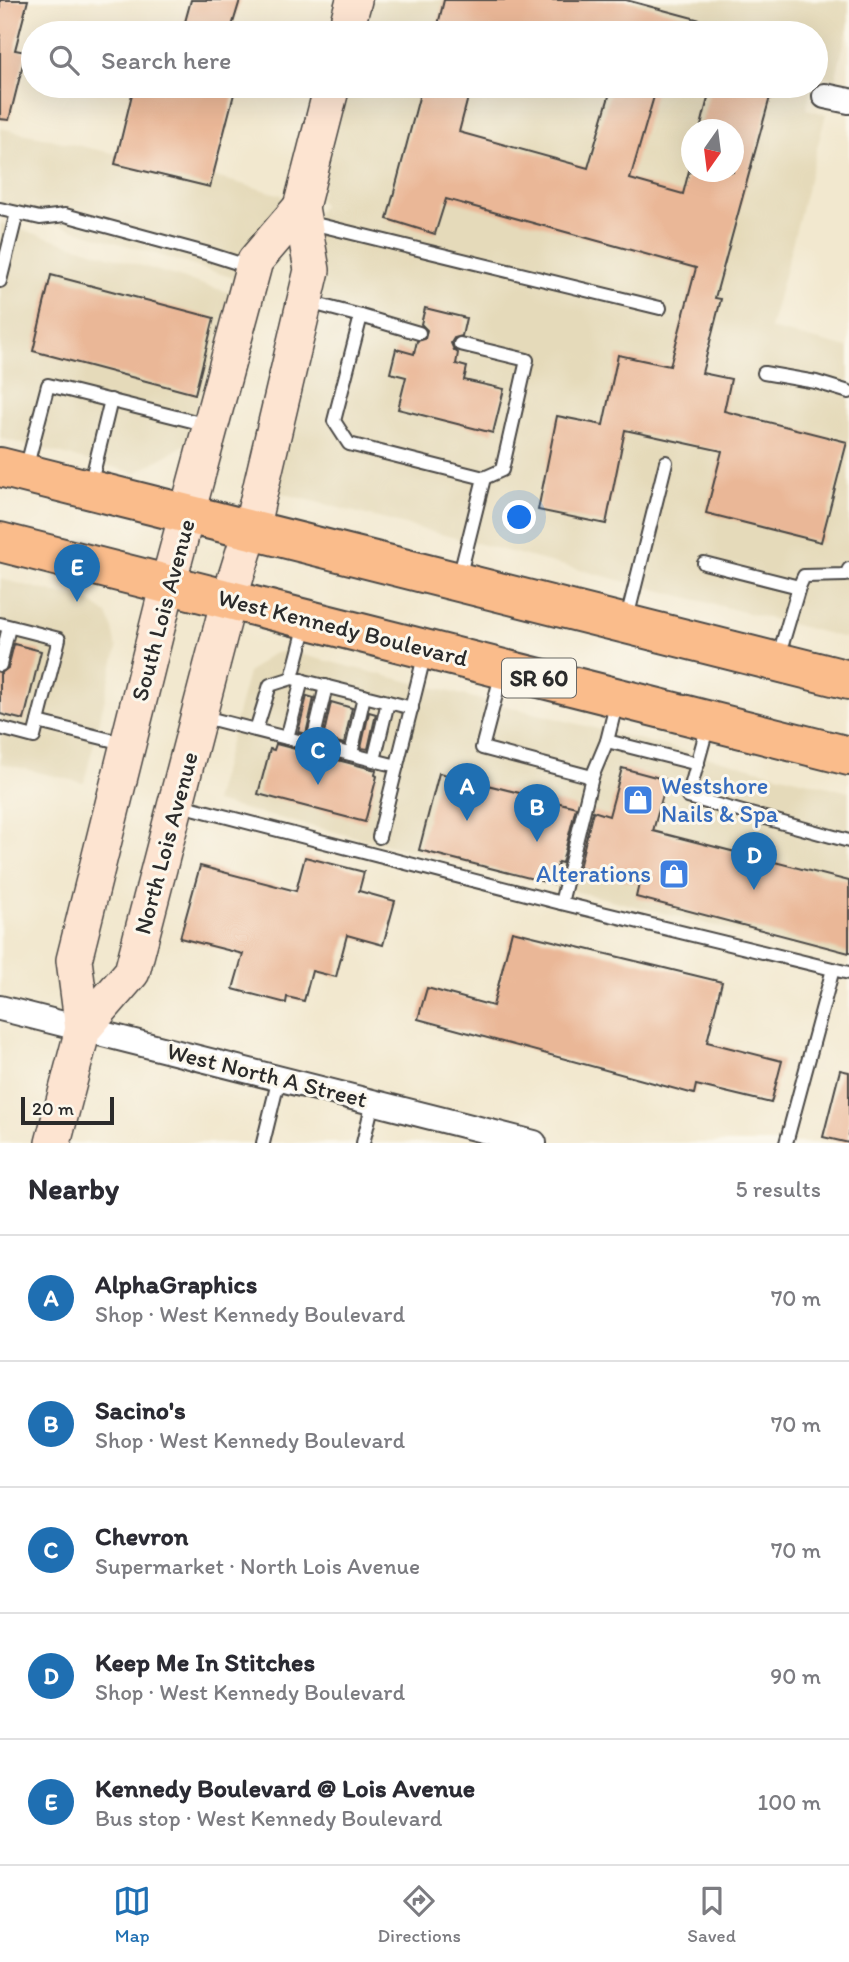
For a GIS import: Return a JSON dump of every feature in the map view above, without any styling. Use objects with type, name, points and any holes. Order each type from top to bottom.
[{"type":"main road","points":[[13,470],[849,680]]},
{"type":"main road","name":"West Kennedy Boulevard","points":[[0,542],[849,756]]},
{"type":"street","points":[[348,21],[354,0]]},
{"type":"street","name":"South Lois Avenue","points":[[251,529],[312,270],[302,214],[328,98]]},
{"type":"street","name":"South Lois Avenue","points":[[83,1029],[74,960],[168,584],[256,261],[302,214]]},
{"type":"street","name":"North Lois Avenue","points":[[53,1143],[83,1029],[132,972],[229,599],[251,529]]},
{"type":"street","name":"West North A Street","points":[[0,1008],[534,1143]]},
{"type":"lane","points":[[0,208],[40,218],[65,215],[254,269]]},
{"type":"lane","points":[[0,281],[17,213]]},
{"type":"lane","points":[[302,214],[660,308]]},
{"type":"lane","points":[[304,301],[419,333]]},
{"type":"lane","points":[[360,317],[334,421],[348,444],[485,478],[502,470],[527,360],[460,344]]},
{"type":"lane","points":[[764,373],[816,382],[849,392]]},
{"type":"lane","points":[[13,470],[48,385],[212,426]]},
{"type":"lane","points":[[89,489],[111,400]]},
{"type":"lane","points":[[626,624],[666,462]]},
{"type":"lane","points":[[459,580],[485,478]]},
{"type":"lane","points":[[704,564],[799,587]]},
{"type":"lane","points":[[777,662],[804,576],[846,575],[849,569]]},
{"type":"lane","points":[[288,738],[307,619]]},
{"type":"lane","points":[[0,665],[5,626],[59,639],[34,737],[0,729]]},
{"type":"lane","points":[[379,837],[426,649]]},
{"type":"lane","points":[[503,668],[482,748],[592,777]]},
{"type":"lane","points":[[256,730],[270,685],[297,679],[411,708]]},
{"type":"lane","points":[[312,745],[326,686]]},
{"type":"lane","points":[[351,754],[364,696]]},
{"type":"lane","points":[[561,903],[592,777],[607,741],[618,698]]},
{"type":"lane","points":[[374,760],[388,702]]},
{"type":"lane","points":[[199,715],[397,766]]},
{"type":"lane","points":[[710,721],[688,797],[849,841]]},
{"type":"lane","points":[[38,722],[127,744]]},
{"type":"lane","points":[[607,741],[698,764]]},
{"type":"lane","points":[[176,804],[561,903],[849,973]]},
{"type":"lane","points":[[786,1143],[833,969]]},
{"type":"lane","points":[[263,1143],[279,1079]]},
{"type":"lane","points":[[363,1143],[373,1102]]},
{"type":"shaded area","points":[[370,0],[849,0],[849,24],[835,79],[828,78],[828,21],[365,21]]},
{"type":"shaded area","points":[[345,98],[808,98],[806,109],[826,114],[770,329],[849,348],[849,639],[277,492],[318,211],[323,205],[319,200]]},
{"type":"shaded area","points":[[0,128],[197,172],[282,195],[283,202],[234,278],[0,207]]},
{"type":"shaded area","points":[[0,223],[231,293],[186,444],[136,473],[0,438]]},
{"type":"shaded area","points":[[0,579],[89,601],[107,614],[117,649],[84,783],[0,763]]},
{"type":"shaded area","points":[[287,651],[849,792],[849,959],[214,802],[248,673],[267,657]]},
{"type":"building","points":[[0,0],[28,0],[15,50],[21,51],[21,72],[9,120],[0,119]]},
{"type":"building","points":[[191,0],[240,0],[234,21],[185,21]]},
{"type":"building","points":[[444,0],[626,0],[704,21],[439,21]]},
{"type":"building","points":[[131,98],[233,98],[210,187],[115,164]]},
{"type":"building","points":[[419,98],[468,98],[459,132],[588,168],[608,98],[654,98],[630,179],[683,194],[686,182],[744,182],[744,119],[703,119],[708,98],[770,98],[715,298],[721,299],[702,373],[731,379],[724,411],[847,442],[821,542],[706,513],[722,451],[625,430],[606,524],[538,510],[557,416],[603,425],[618,355],[670,366],[696,268],[446,199],[435,234],[387,219]]},
{"type":"building","points":[[51,275],[214,318],[195,394],[33,351]]},
{"type":"building","points":[[425,308],[466,318],[462,336],[454,338],[451,343],[458,353],[456,364],[467,367],[464,380],[504,389],[493,433],[398,409],[406,377],[390,373],[396,349],[414,354],[417,341],[425,339],[427,330],[421,324]]},
{"type":"building","points":[[14,644],[41,651],[24,720],[0,714],[0,674],[8,668]]},
{"type":"building","points":[[307,696],[314,698],[306,734],[298,732]]},
{"type":"building","points":[[331,702],[352,708],[344,744],[323,738]]},
{"type":"building","points":[[369,712],[376,714],[368,749],[361,748]]},
{"type":"building","points":[[276,744],[376,770],[377,776],[365,822],[258,794],[270,749],[274,750]]},
{"type":"building","points":[[622,768],[667,780],[653,831],[849,881],[849,953],[636,897],[639,884],[579,868],[593,811],[609,816]]},
{"type":"building","points":[[439,773],[576,807],[562,863],[558,862],[553,884],[419,850]]},
{"type":"building","points":[[305,857],[364,872],[359,891],[395,901],[383,945],[347,935],[336,977],[312,971],[304,1001],[287,997],[286,1003],[233,989],[243,954],[180,938],[200,866],[296,891]]},
{"type":"building","points":[[512,931],[722,982],[707,1042],[782,1061],[771,1103],[696,1085],[694,1094],[418,1019],[427,988],[493,1006]]},
{"type":"building","points":[[840,1070],[849,1072],[849,1143],[823,1137]]},
{"type":"place","name":"Kennedy Boulevard @ Lois Avenue","points":[[77,602]]},
{"type":"place","name":"Chevron","points":[[318,785]]},
{"type":"place","name":"Westshore Nails & Spa","points":[[638,800]]},
{"type":"place","name":"AlphaGraphics","points":[[467,821]]},
{"type":"place","name":"Sacino's","points":[[537,842]]},
{"type":"place","name":"Alterations","points":[[674,874]]},
{"type":"place","name":"Keep Me In Stitches","points":[[754,890]]}]
